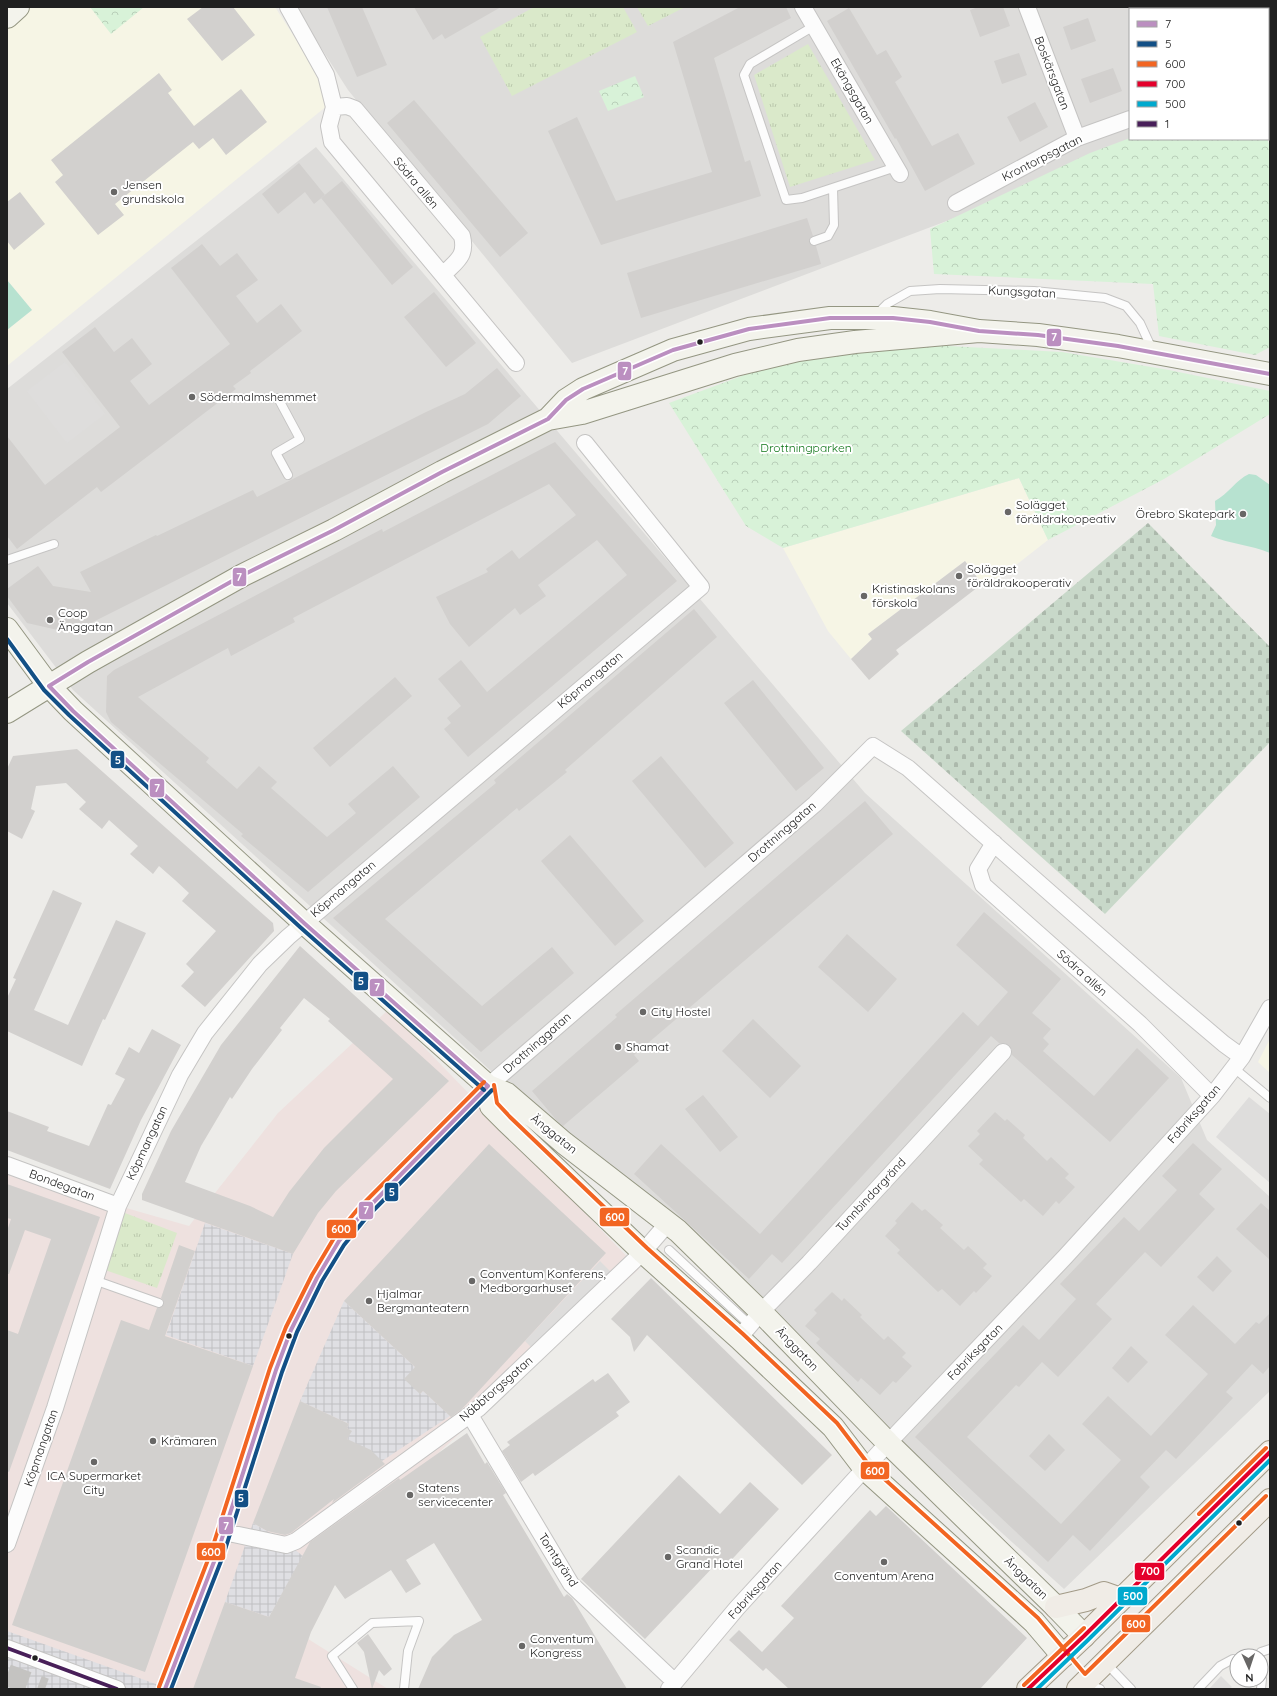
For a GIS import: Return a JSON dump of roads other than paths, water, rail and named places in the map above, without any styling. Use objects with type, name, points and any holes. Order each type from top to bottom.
[{"type":"main road","points":[[1028,1689],[1084,1636],[1270,1452]]},
{"type":"main road","points":[[1063,1656],[1088,1687],[1105,1662],[1270,1500]]},
{"type":"main road","points":[[1056,1607],[1086,1600],[1104,1593],[1121,1599]]},
{"type":"main road","points":[[1084,1636],[1105,1662]]},
{"type":"street","points":[[7,17],[18,7]]},
{"type":"street","points":[[288,7],[326,75],[334,107],[329,126],[332,142],[516,363]]},
{"type":"street","name":"Ekängsgatan","points":[[803,7],[898,170]]},
{"type":"street","name":"Boskärsgatan","points":[[1027,7],[1077,138]]},
{"type":"street","name":"Södra allén","points":[[334,107],[347,106],[354,110],[462,236],[464,247],[460,257],[443,275]]},
{"type":"street","name":"Krontorpsgatan","points":[[956,203],[1077,138],[1129,119]]},
{"type":"street","points":[[548,419],[566,400],[583,389],[673,350],[749,329],[830,318],[893,318],[930,322],[979,331],[1038,335],[1153,352],[1270,374]]},
{"type":"street","points":[[7,712],[88,662],[243,575],[334,530],[442,472],[548,419],[582,413],[735,365],[798,350],[855,342],[979,331]]},
{"type":"street","name":"Köpmangatan","points":[[7,1544],[55,1408],[118,1206],[180,1075],[205,1033],[260,964],[304,923],[701,587],[585,443]]},
{"type":"street","name":"Änggatan","points":[[7,629],[49,686],[78,715],[304,923],[488,1086],[507,1094],[568,1145],[668,1223],[833,1427],[865,1469],[1034,1622],[1063,1656]]},
{"type":"street","name":"Drottninggatan","points":[[165,1689],[224,1532],[284,1349],[294,1323],[324,1265],[339,1241],[367,1208],[488,1086],[815,804],[873,746],[908,768],[994,843]]},
{"type":"street","points":[[994,843],[1224,1044],[1238,1063]]},
{"type":"street","name":"Södra allén","points":[[994,843],[978,869],[983,885],[1140,1024],[1212,1096]]},
{"type":"street","name":"Fabriksgatan","points":[[672,1686],[737,1608],[888,1444],[1065,1257],[1212,1096],[1238,1063],[1270,1008]]},
{"type":"street","name":"Tunnbindargränd","points":[[750,1325],[1003,1052]]},
{"type":"street","name":"Änggatan","points":[[488,1086],[491,1106],[643,1252],[750,1325],[888,1444],[1084,1636]]},
{"type":"street","name":"Bondegatan","points":[[7,1165],[118,1206]]},
{"type":"street","name":"Näbbtorgsgatan","points":[[224,1532],[286,1545],[296,1541],[470,1415],[519,1371],[643,1252],[668,1223]]},
{"type":"street","name":"Tomtgränd","points":[[470,1415],[571,1584],[672,1686]]},
{"type":"street","points":[[7,1648],[117,1689]]},
{"type":"lane","points":[[814,26],[750,64],[744,75],[786,200],[802,198],[898,170]]},
{"type":"lane","points":[[814,241],[828,236],[834,224],[833,188]]},
{"type":"lane","name":"Kungsgatan","points":[[872,318],[887,304],[910,291],[940,289],[1034,291],[1105,298],[1126,306],[1140,323],[1153,352]]},
{"type":"lane","points":[[278,398],[300,439],[276,453],[288,475]]},
{"type":"lane","points":[[7,560],[54,544]]},
{"type":"lane","points":[[1238,1063],[1270,1098]]},
{"type":"lane","points":[[669,1250],[750,1325]]},
{"type":"lane","points":[[94,1280],[159,1303]]},
{"type":"lane","points":[[353,1689],[332,1656],[372,1623],[419,1621],[408,1651],[404,1689]]},
{"type":"lane","points":[[1198,1689],[1220,1666],[1229,1661]]},
{"type":"lane","points":[[1105,1662],[1131,1689]]},
{"type":"tunnel","points":[[7,1675],[45,1689]]},
{"type":"place","name":"Jensen grundskola","points":[[114,192]]},
{"type":"place","name":"Södermalmshemmet","points":[[192,397]]},
{"type":"place","name":"Solägget föräldrakoopeativ","points":[[1008,512]]},
{"type":"place","name":"Örebro Skatepark","points":[[1243,514]]},
{"type":"place","name":"Solägget föräldrakooperativ","points":[[959,576]]},
{"type":"place","name":"Kristinaskolans förskola","points":[[864,596]]},
{"type":"place","name":"Coop Änggatan","points":[[50,620]]},
{"type":"place","name":"City Hostel","points":[[643,1012]]},
{"type":"place","name":"Shamat","points":[[618,1047]]},
{"type":"place","name":"Conventum Konferens, Medborgarhuset","points":[[472,1281]]},
{"type":"place","name":"Hjalmar Bergmanteatern","points":[[369,1301]]},
{"type":"place","name":"Krämaren","points":[[153,1441]]},
{"type":"place","name":"ICA Supermarket City","points":[[94,1462]]},
{"type":"place","name":"Statens servicecenter","points":[[410,1495]]},
{"type":"place","name":"Scandic Grand Hotel","points":[[668,1557]]},
{"type":"place","name":"Conventum Arena","points":[[884,1562]]},
{"type":"place","name":"Conventum Kongress","points":[[522,1646]]},
{"type":"park label","name":"Drottningparken","points":[[806,448]]}]
